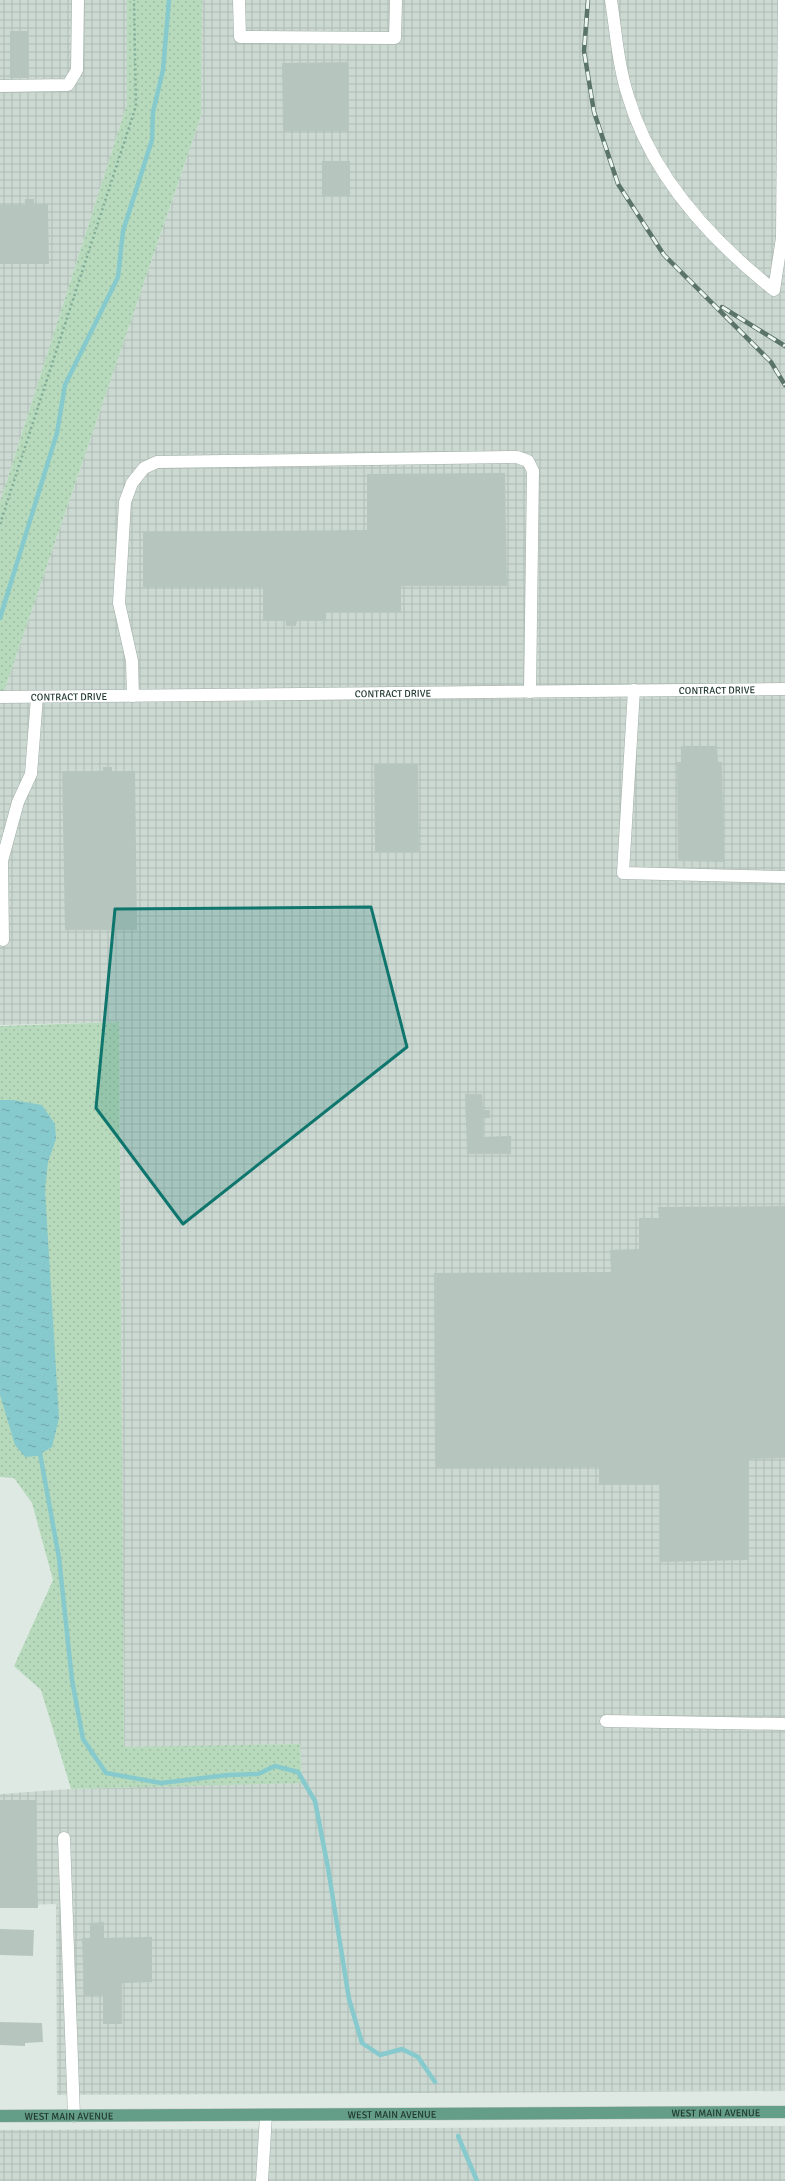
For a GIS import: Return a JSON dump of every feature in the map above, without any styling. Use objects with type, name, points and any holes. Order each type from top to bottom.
[{"type":"main road","name":"WEST MAIN AVENUE","points":[[0,2116],[785,2112]]},
{"type":"street","points":[[0,86],[68,85],[77,70],[78,0]]},
{"type":"street","points":[[239,0],[240,37],[335,39],[395,38],[396,0]]},
{"type":"street","points":[[611,0],[619,62],[628,97],[649,149],[676,190],[713,236],[774,290],[782,238],[784,0]]},
{"type":"street","points":[[133,696],[132,661],[119,603],[125,502],[132,483],[144,468],[157,462],[517,457],[528,461],[533,471],[530,692]]},
{"type":"street","name":"CONTRACT DRIVE","points":[[0,697],[785,689]]},
{"type":"street","points":[[634,690],[622,873],[785,877]]},
{"type":"street","points":[[3,940],[2,861],[18,802],[31,774],[37,697]]},
{"type":"street","points":[[606,1721],[785,1724]]},
{"type":"street","points":[[64,1838],[74,2116]]},
{"type":"street","points":[[262,2181],[266,2115]]},
{"type":"path","points":[[0,524],[136,106],[134,0]]},
{"type":"highlighted area","points":[[371,907],[407,1047],[183,1224],[96,1108],[115,909]]},
{"type":"shaded area","points":[[0,0],[127,0],[127,104],[0,502]]},
{"type":"shaded area","points":[[202,0],[785,0],[785,2091],[57,2095],[56,1904],[0,1906],[0,1794],[71,1789],[302,1782],[300,1744],[124,1748],[119,1022],[0,1025],[0,703],[201,116]]},
{"type":"shaded area","points":[[785,2126],[785,2181],[0,2181],[0,2130]]},
{"type":"green space","points":[[127,0],[202,0],[201,116],[0,703],[0,502],[127,104]]},
{"type":"green space","points":[[119,1022],[124,1747],[300,1744],[302,1783],[71,1789],[41,1690],[14,1666],[53,1580],[32,1503],[14,1478],[0,1477],[0,1026]]},
{"type":"water","points":[[0,1100],[13,1100],[42,1105],[55,1124],[56,1139],[48,1162],[45,1190],[59,1418],[52,1447],[37,1456],[25,1457],[15,1445],[0,1395]]},
{"type":"building","points":[[10,31],[28,31],[29,78],[10,78]]},
{"type":"building","points":[[348,62],[349,131],[283,131],[282,63]]},
{"type":"building","points":[[322,161],[350,161],[350,196],[322,196]]},
{"type":"building","points":[[25,199],[34,199],[34,205],[48,204],[49,264],[0,264],[0,205],[25,205]]},
{"type":"building","points":[[505,473],[507,586],[401,586],[401,612],[326,612],[326,621],[297,621],[296,626],[286,626],[286,621],[263,621],[263,587],[143,587],[143,532],[367,530],[367,474]]},
{"type":"building","points":[[681,746],[717,746],[718,762],[722,762],[724,862],[678,861],[677,762],[681,762]]},
{"type":"building","points":[[374,764],[418,764],[419,852],[375,852]]},
{"type":"building","points":[[103,767],[112,767],[112,771],[135,771],[137,930],[65,930],[62,771],[103,771]]},
{"type":"building","points":[[465,1094],[482,1094],[483,1110],[490,1110],[490,1118],[483,1118],[483,1137],[511,1136],[511,1154],[467,1154]]},
{"type":"building","points":[[785,1206],[785,1458],[749,1459],[749,1560],[660,1562],[660,1485],[599,1485],[599,1467],[435,1468],[434,1273],[611,1272],[610,1250],[639,1249],[639,1218],[659,1218],[658,1207]]},
{"type":"building","points":[[0,1800],[36,1800],[38,1908],[0,1908]]},
{"type":"building","points":[[104,1922],[104,1938],[152,1937],[152,1982],[122,1983],[122,2024],[103,2024],[103,1995],[84,1996],[82,1938],[90,1938],[90,1923]]},
{"type":"building","points":[[0,1929],[34,1930],[33,1956],[0,1955]]},
{"type":"building","points":[[0,2022],[42,2023],[43,2042],[25,2043],[25,2046],[0,2045]]},
{"type":"waterway","points":[[0,618],[57,433],[65,385],[118,277],[123,231],[152,140],[153,112],[163,70],[169,0]]},
{"type":"waterway","points":[[39,1448],[59,1558],[72,1680],[83,1739],[106,1773],[161,1783],[228,1775],[258,1774],[275,1766],[298,1772],[315,1801],[328,1868],[349,1999],[362,2043],[380,2055],[402,2049],[418,2057],[435,2082]]},
{"type":"waterway","points":[[458,2136],[477,2181]]},
{"type":"railway","points":[[588,0],[584,51],[594,112],[618,184],[664,255],[771,362],[785,385]]},
{"type":"railway","points":[[722,307],[785,346]]}]
